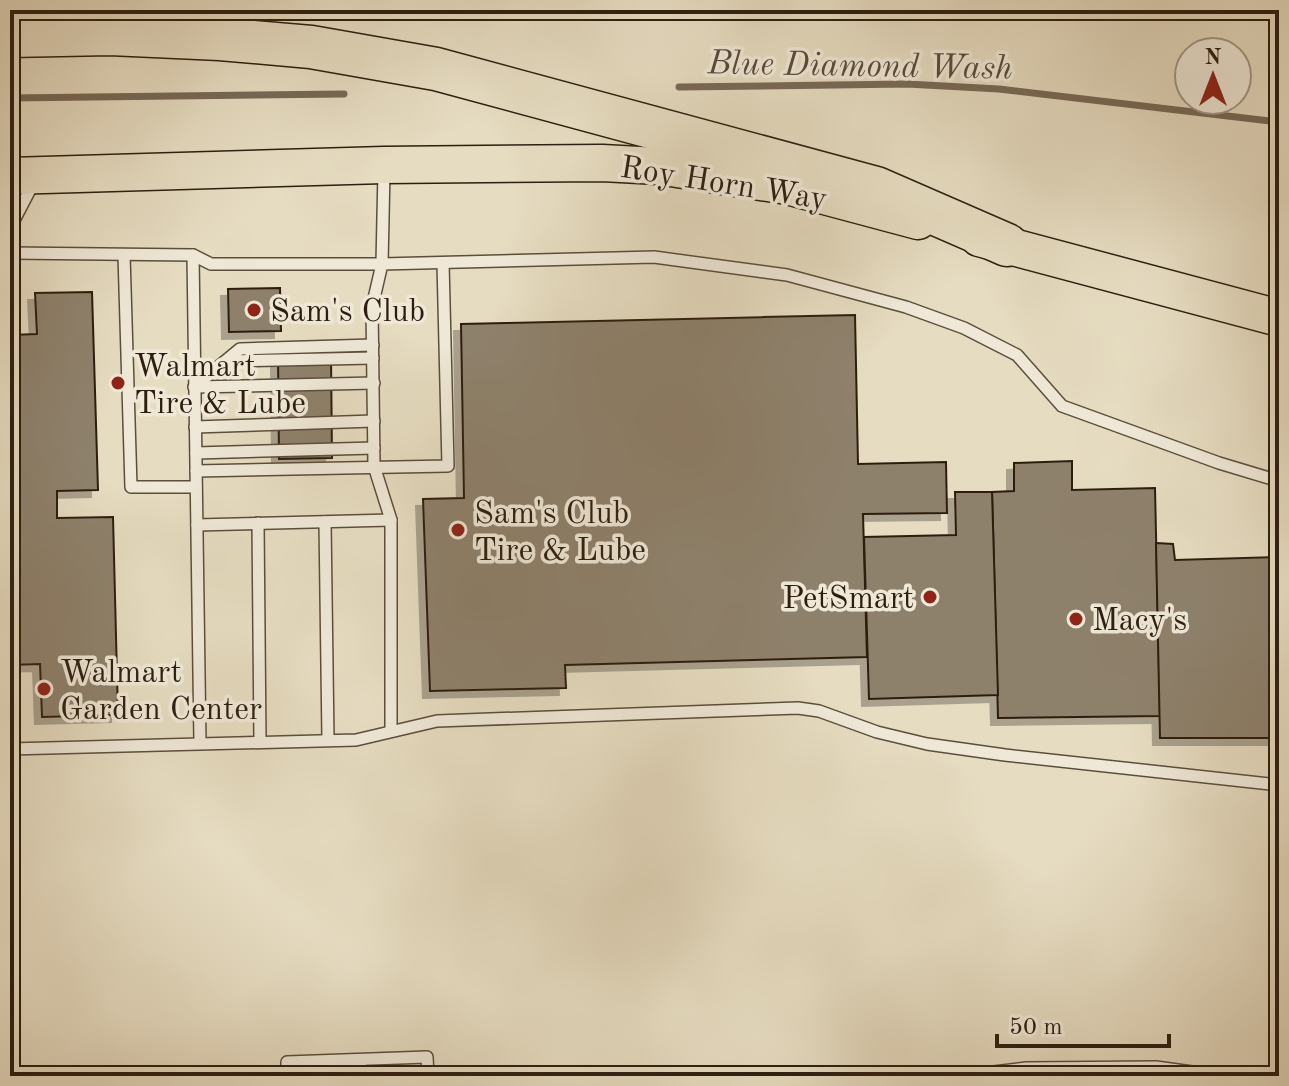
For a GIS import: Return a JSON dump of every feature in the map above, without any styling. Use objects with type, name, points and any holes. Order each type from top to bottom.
[{"type":"highway","points":[[10,36],[110,34],[220,39],[311,47],[436,69],[876,188],[1007,245]]},
{"type":"main road","name":"Roy Horn Way","points":[[24,175],[384,165],[602,163],[687,170],[787,186],[1279,318]]},
{"type":"lane","points":[[384,165],[382,264],[372,307],[374,466],[391,520],[391,731]]},
{"type":"lane","points":[[10,228],[24,175]]},
{"type":"lane","points":[[10,253],[193,255],[211,264],[382,264],[654,257],[787,275],[906,307],[964,328],[1017,355],[1062,406],[1219,463],[1279,481]]},
{"type":"lane","points":[[124,255],[131,487],[196,487]]},
{"type":"lane","points":[[193,255],[200,743]]},
{"type":"lane","points":[[196,471],[448,466],[443,263]]},
{"type":"lane","points":[[194,387],[240,349],[373,352]]},
{"type":"lane","points":[[194,387],[374,383]]},
{"type":"lane","points":[[195,427],[374,421]]},
{"type":"lane","points":[[196,453],[374,448]]},
{"type":"lane","points":[[197,525],[391,520]]},
{"type":"lane","points":[[325,522],[328,740]]},
{"type":"lane","points":[[258,523],[260,742]]},
{"type":"lane","points":[[10,749],[356,740],[437,721],[807,709],[877,732],[927,744],[1279,785]]},
{"type":"lane","points":[[287,1076],[287,1062],[427,1057],[428,1076]]},
{"type":"lane","points":[[358,1076],[361,1060]]},
{"type":"lane","points":[[960,1076],[1026,1068],[1221,1076]]},
{"type":"building","name":"Sam's Club","points":[[280,288],[281,331],[229,332],[228,289]]},
{"type":"building","points":[[92,292],[98,490],[57,491],[57,518],[113,517],[118,715],[42,717],[40,664],[10,665],[10,335],[37,334],[35,293]]},
{"type":"building","name":"Sam's Club","points":[[855,315],[858,464],[946,462],[947,513],[863,514],[867,657],[565,665],[566,688],[430,691],[423,499],[464,498],[461,324]]},
{"type":"building","points":[[331,356],[332,458],[279,459],[278,357]]},
{"type":"building","name":"Macy's","points":[[1072,461],[1072,490],[1155,488],[1160,716],[998,718],[992,492],[1014,491],[1014,463]]},
{"type":"building","name":"PetSmart","points":[[955,492],[992,492],[998,695],[869,699],[864,537],[956,535]]},
{"type":"building","points":[[1156,543],[1173,544],[1175,560],[1278,557],[1279,738],[1160,738]]},
{"type":"waterway","name":"Blue Diamond Wash","points":[[679,87],[907,84],[999,89],[1279,122]]},
{"type":"waterway","name":"Blue Diamond Wash","points":[[10,98],[344,94]]},
{"type":"place","name":"Sam's Club","points":[[254,310]]},
{"type":"place","name":"Walmart Tire & Lube","points":[[118,383]]},
{"type":"place","name":"Sam's Club Tire & Lube","points":[[458,530]]},
{"type":"place","name":"PetSmart","points":[[930,597]]},
{"type":"place","name":"Macy's","points":[[1076,619]]},
{"type":"place","name":"Walmart Garden Center","points":[[44,689]]}]
